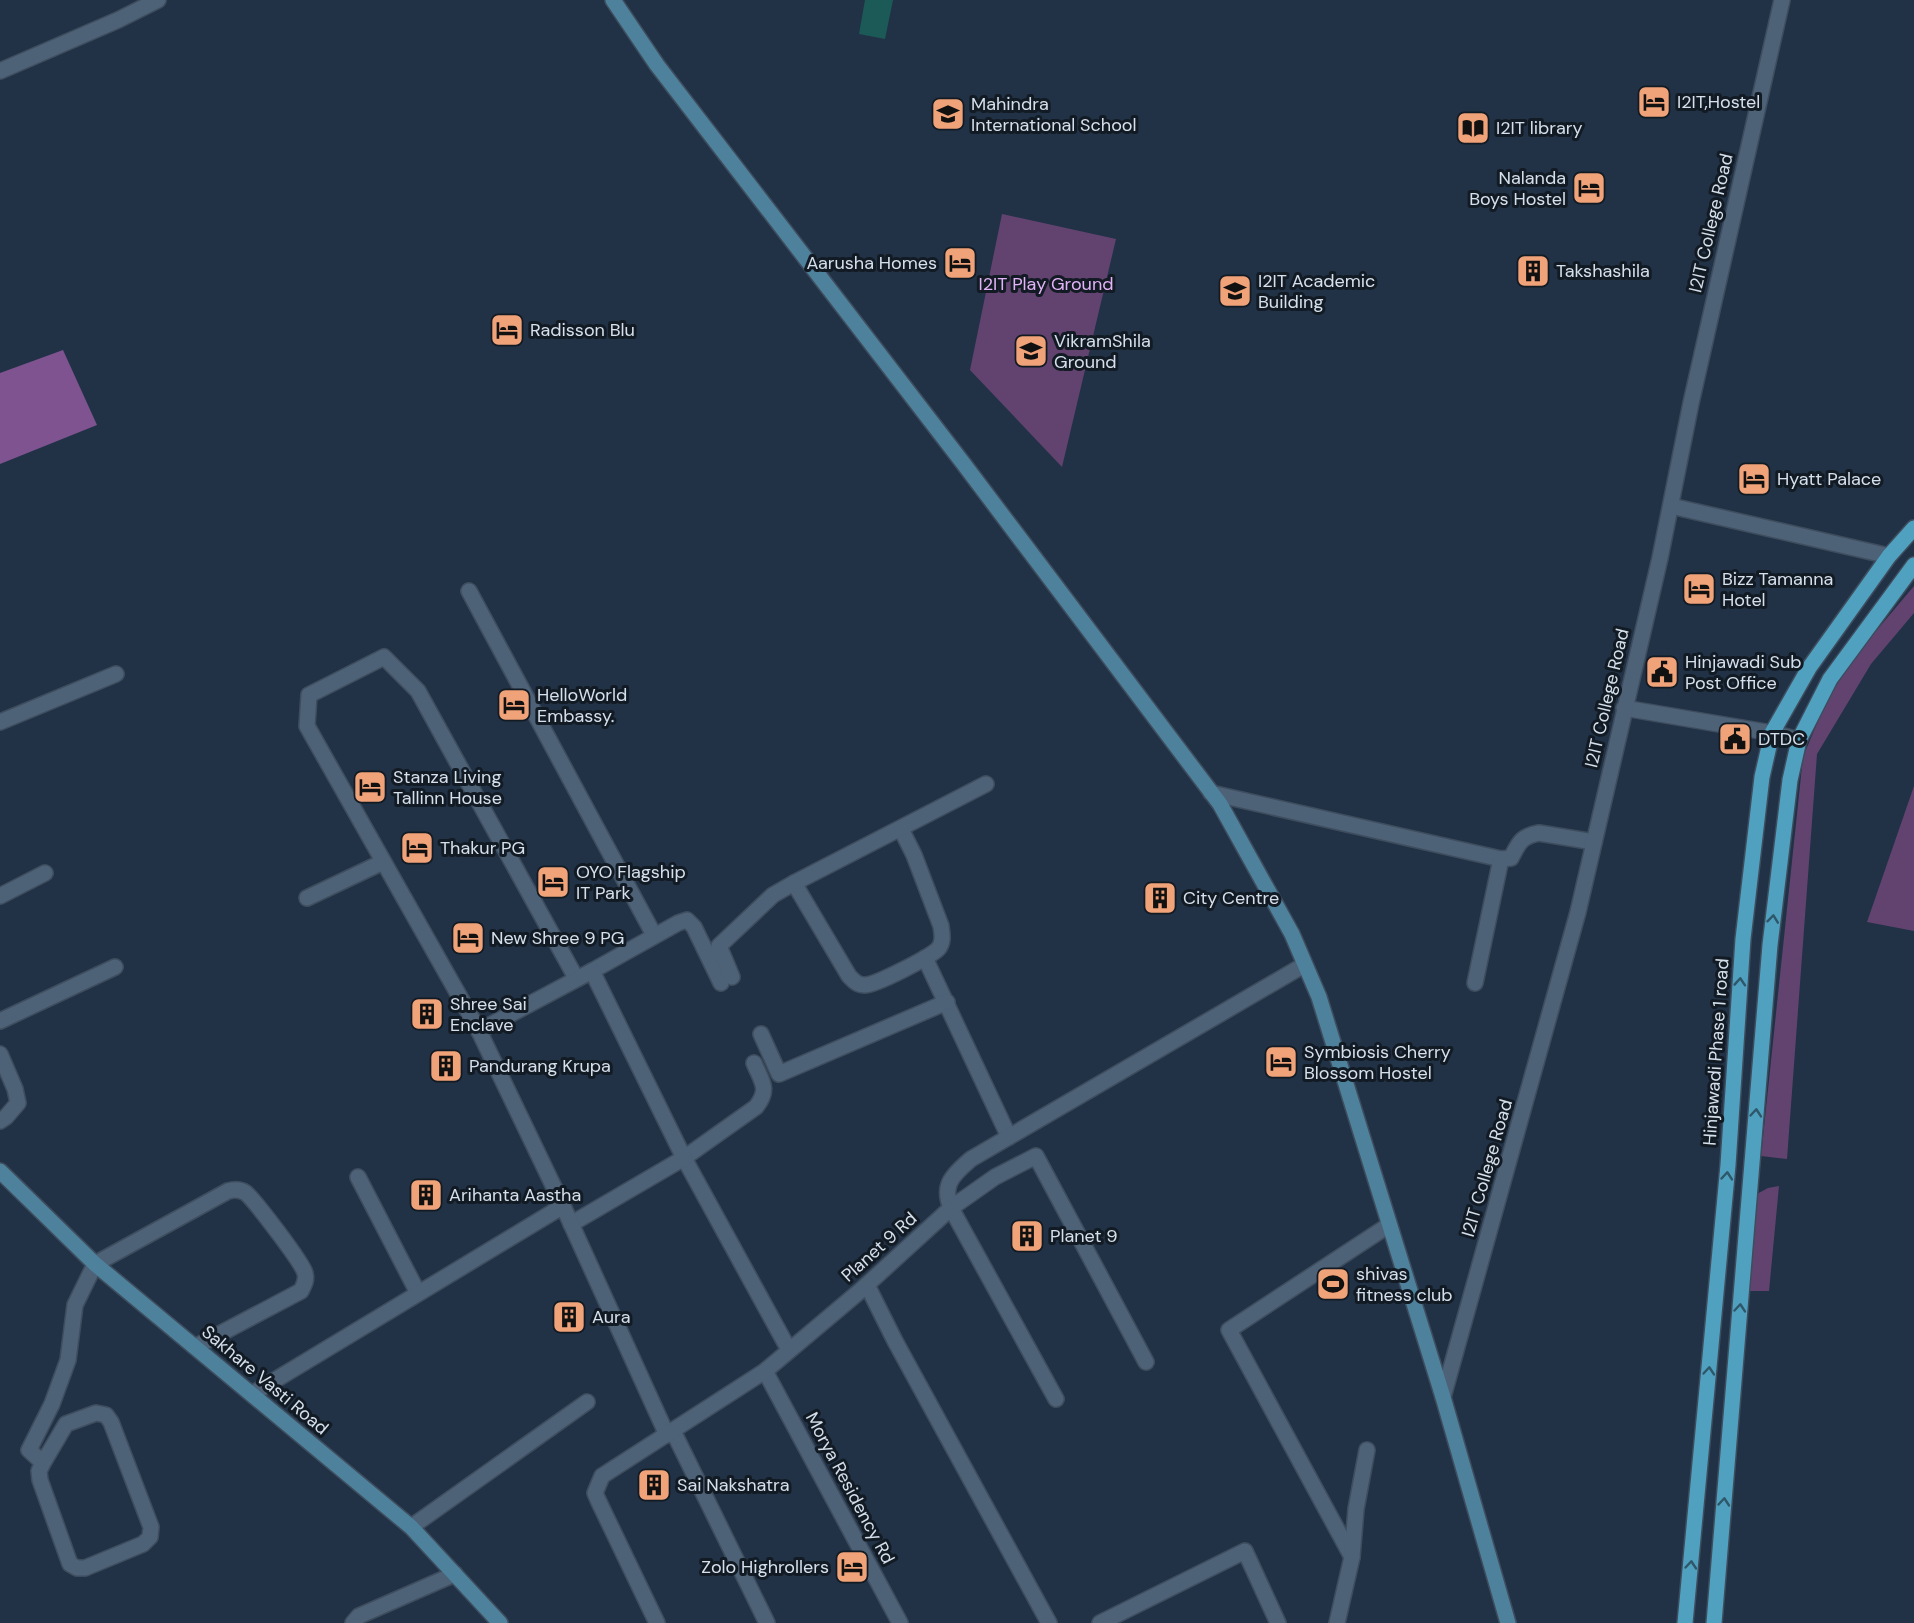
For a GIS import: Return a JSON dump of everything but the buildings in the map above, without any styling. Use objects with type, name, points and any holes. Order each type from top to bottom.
[{"type":"main road","name":"Hinjawadi Phase 1 road","points":[[1686,1623],[1728,1165],[1743,939],[1762,777],[1772,733],[1809,668],[1889,556],[1914,528]]},
{"type":"main road","points":[[1714,1623],[1770,945],[1790,780],[1799,740],[1830,679],[1913,566],[1889,556]]},
{"type":"street","points":[[0,71],[118,20],[158,0]]},
{"type":"street","points":[[613,0],[657,65],[963,463],[1220,804],[1292,934],[1319,997],[1443,1397],[1508,1623]]},
{"type":"street","name":"I2IT College Road","points":[[1443,1397],[1578,912],[1660,558],[1691,403],[1782,0]]},
{"type":"street","points":[[1671,506],[1889,556]]},
{"type":"street","points":[[469,591],[654,935]]},
{"type":"street","points":[[576,978],[418,691],[384,657],[309,695],[307,726],[479,1031],[670,1433],[766,1623]]},
{"type":"street","points":[[0,722],[116,674]]},
{"type":"street","points":[[1624,708],[1772,733],[1799,740]]},
{"type":"street","points":[[479,1031],[678,922],[687,920],[694,927],[727,980],[719,946],[773,896],[986,784]]},
{"type":"street","points":[[1211,793],[1501,859],[1511,858],[1520,841],[1530,834],[1539,833],[1594,842]]},
{"type":"street","points":[[794,883],[849,976],[857,984],[868,985],[925,958],[939,948],[943,938],[941,926],[914,855],[901,829]]},
{"type":"street","points":[[1475,983],[1501,859]]},
{"type":"street","points":[[308,898],[382,862]]},
{"type":"street","points":[[0,896],[45,873]]},
{"type":"street","points":[[925,958],[1009,1137]]},
{"type":"street","points":[[1056,1399],[951,1208],[946,1190],[955,1174],[971,1159],[986,1150],[1304,965]]},
{"type":"street","points":[[0,1021],[115,967]]},
{"type":"street","points":[[592,971],[684,1158],[789,1350]]},
{"type":"street","points":[[761,1034],[779,1074],[947,1002]]},
{"type":"street","points":[[0,1054],[15,1089],[18,1103],[0,1121]]},
{"type":"street","points":[[571,1224],[684,1158],[756,1107],[764,1096],[764,1085],[754,1064]]},
{"type":"street","points":[[986,1150],[995,1177]]},
{"type":"street","name":"Planet 9 Rd","points":[[657,1623],[595,1493],[602,1476],[765,1371],[867,1285],[951,1208],[995,1177],[1036,1156],[1146,1362]]},
{"type":"street","name":"Sakhare Vasti Road","points":[[0,1171],[95,1264],[411,1527],[501,1623]]},
{"type":"street","points":[[358,1177],[418,1293]]},
{"type":"street","points":[[43,1463],[29,1449],[52,1404],[68,1360],[75,1305],[95,1264],[228,1191],[237,1189],[246,1193],[276,1230],[304,1272],[306,1281],[301,1291],[195,1347]]},
{"type":"street","points":[[252,1394],[563,1206]]},
{"type":"street","points":[[1352,1557],[1229,1330],[1389,1225]]},
{"type":"street","points":[[867,1285],[895,1341],[1049,1623]]},
{"type":"street","name":"Morya Residency Rd","points":[[765,1371],[900,1623]]},
{"type":"street","points":[[411,1527],[587,1402]]},
{"type":"street","points":[[96,1413],[106,1414],[151,1527],[150,1537],[143,1544],[85,1568],[77,1568],[70,1564],[40,1480],[39,1471],[43,1463],[66,1424],[96,1413]]},
{"type":"street","points":[[1337,1623],[1352,1557],[1356,1509],[1367,1450]]},
{"type":"street","points":[[1100,1623],[1245,1551],[1278,1623]]},
{"type":"street","points":[[353,1623],[359,1616],[455,1574]]},
{"type":"green space","name":"I2IT Play Ground","points":[[1002,214],[1116,239],[1062,467],[970,370]]},
{"type":"green space","points":[[1914,586],[1914,613],[1871,664],[1817,754],[1787,1159],[1761,1156],[1803,757],[1828,697],[1866,643]]},
{"type":"green space","points":[[1914,786],[1914,931],[1867,922]]},
{"type":"green space","points":[[1779,1186],[1769,1291],[1746,1291],[1755,1195],[1768,1188]]},
{"type":"shaded area","points":[[865,0],[893,0],[885,39],[859,34]]},
{"type":"shaded area","points":[[63,350],[97,425],[0,464],[0,373]]},
{"type":"place","name":"I2IT,Hostel","points":[[1654,102]]},
{"type":"place","name":"Mahindra International School","points":[[948,114]]},
{"type":"place","name":"I2IT library","points":[[1473,128]]},
{"type":"place","name":"Nalanda Boys Hostel","points":[[1589,188]]},
{"type":"place","name":"Aarusha Homes","points":[[960,263]]},
{"type":"place","name":"Takshashila","points":[[1533,271]]},
{"type":"place","name":"I2IT Academic Building","points":[[1235,291]]},
{"type":"place","name":"Radisson Blu","points":[[507,330]]},
{"type":"place","name":"VikramShila Ground","points":[[1031,351]]},
{"type":"place","name":"Hyatt Palace","points":[[1754,479]]},
{"type":"place","name":"Bizz Tamanna Hotel","points":[[1699,589]]},
{"type":"place","name":"Hinjawadi Sub Post Office","points":[[1662,672]]},
{"type":"place","name":"HelloWorld Embassy.","points":[[514,705]]},
{"type":"place","name":"DTDC","points":[[1735,739]]},
{"type":"place","name":"Stanza Living Tallinn House","points":[[370,787]]},
{"type":"place","name":"Thakur PG","points":[[417,848]]},
{"type":"place","name":"OYO Flagship IT Park","points":[[553,882]]},
{"type":"place","name":"City Centre","points":[[1160,898]]},
{"type":"place","name":"New Shree 9 PG","points":[[468,938]]},
{"type":"place","name":"Shree Sai Enclave","points":[[427,1014]]},
{"type":"place","name":"Symbiosis Cherry Blossom Hostel","points":[[1281,1062]]},
{"type":"place","name":"Pandurang Krupa","points":[[446,1066]]},
{"type":"place","name":"Arihanta Aastha","points":[[426,1195]]},
{"type":"place","name":"Planet 9","points":[[1027,1236]]},
{"type":"place","name":"shivas fitness club","points":[[1333,1284]]},
{"type":"place","name":"Aura","points":[[569,1317]]},
{"type":"place","name":"Sai Nakshatra","points":[[654,1485]]},
{"type":"place","name":"Zolo Highrollers","points":[[852,1567]]}]
